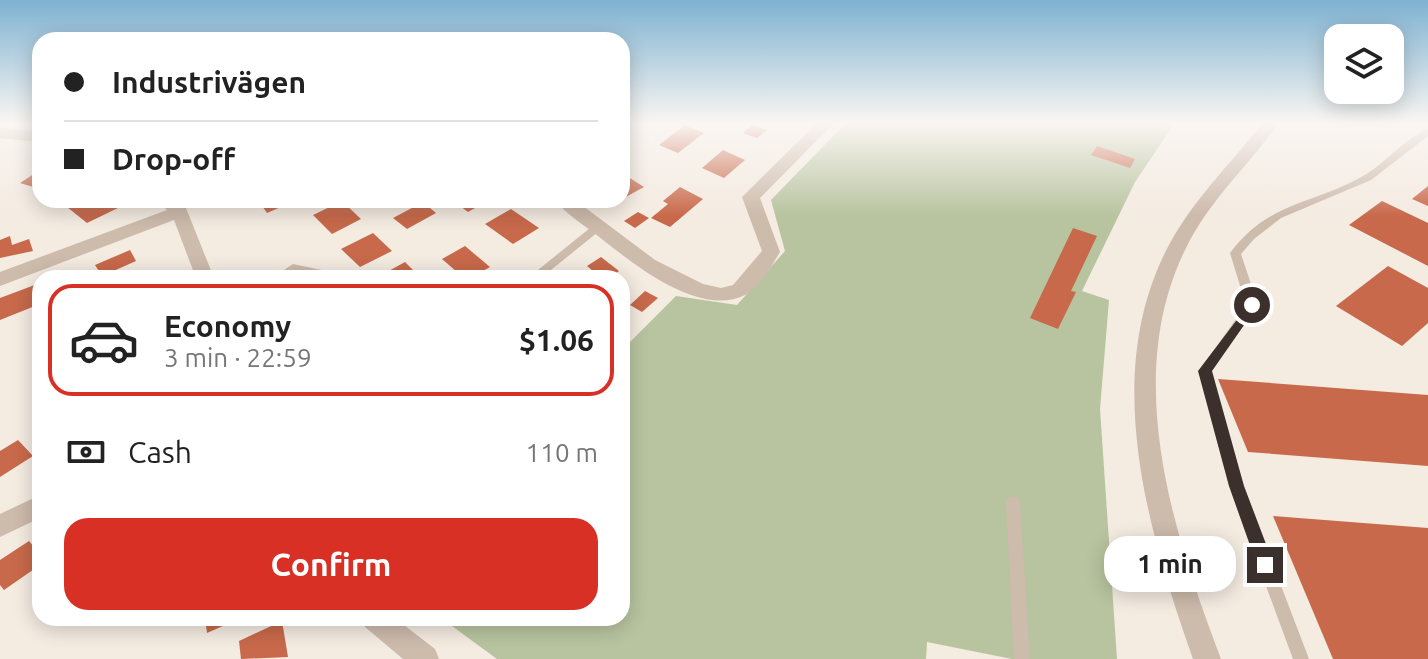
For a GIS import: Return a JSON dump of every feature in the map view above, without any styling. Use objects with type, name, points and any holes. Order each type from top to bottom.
[{"type":"street","points":[[575,208],[681,285],[709,294],[741,289],[771,252],[751,197],[794,155]]},
{"type":"street","points":[[1207,659],[1178,584],[1154,468],[1144,370],[1154,300],[1178,246],[1246,155]]},
{"type":"street","points":[[0,279],[168,208]]},
{"type":"street","points":[[174,208],[201,270]]},
{"type":"street","points":[[0,526],[32,510]]},
{"type":"street","points":[[384,626],[425,659]]},
{"type":"lane","points":[[1301,659],[1233,475],[1205,371],[1252,305],[1235,253],[1257,226],[1294,205],[1360,182],[1396,155]]},
{"type":"lane","points":[[544,270],[599,226]]},
{"type":"lane","points":[[1013,502],[1022,659]]},
{"type":"green space","points":[[815,155],[1153,155],[1135,182],[1082,291],[1109,300],[1100,409],[1117,659],[1012,659],[927,642],[926,659],[497,659],[452,626],[630,626],[630,342],[676,296],[737,305],[785,251],[771,200]]},
{"type":"building","points":[[717,155],[733,155],[745,160],[724,178],[702,168]]},
{"type":"building","points":[[1091,155],[1123,155],[1135,159],[1130,168]]},
{"type":"building","points":[[32,175],[32,187],[20,183]]},
{"type":"building","points":[[630,178],[644,187],[630,195]]},
{"type":"building","points":[[1428,186],[1428,206],[1412,199]]},
{"type":"building","points":[[680,187],[703,199],[670,227],[651,218],[668,204],[663,201]]},
{"type":"building","points":[[1382,201],[1428,223],[1428,266],[1349,225]]},
{"type":"building","points":[[68,208],[118,208],[87,223]]},
{"type":"building","points":[[328,208],[349,208],[361,219],[332,234],[313,215]]},
{"type":"building","points":[[412,208],[430,208],[436,213],[407,229],[393,218]]},
{"type":"building","points":[[511,209],[539,228],[513,244],[485,224]]},
{"type":"building","points":[[638,212],[649,218],[635,228],[624,221]]},
{"type":"building","points":[[1073,228],[1097,236],[1071,291],[1076,292],[1058,329],[1030,318]]},
{"type":"building","points":[[373,233],[392,251],[360,267],[341,249]]},
{"type":"building","points":[[10,236],[12,245],[29,239],[33,251],[0,258],[0,240]]},
{"type":"building","points":[[465,246],[490,267],[485,270],[455,270],[442,259]]},
{"type":"building","points":[[130,250],[136,261],[116,270],[98,270],[95,265]]},
{"type":"building","points":[[601,257],[618,270],[592,270],[587,266]]},
{"type":"building","points":[[405,262],[413,270],[390,270]]},
{"type":"building","points":[[1388,266],[1428,288],[1428,323],[1402,346],[1336,306]]},
{"type":"building","points":[[32,286],[32,307],[0,320],[0,298]]},
{"type":"building","points":[[645,291],[658,298],[642,312],[630,305]]},
{"type":"building","points":[[1218,379],[1428,395],[1428,466],[1248,452]]},
{"type":"building","points":[[18,440],[32,457],[0,477],[0,451]]},
{"type":"building","points":[[1273,516],[1428,528],[1428,659],[1333,659]]},
{"type":"building","points":[[29,541],[32,545],[32,571],[4,590],[0,585],[0,560]]},
{"type":"building","points":[[206,626],[223,626],[207,633]]},
{"type":"building","points":[[271,626],[283,626],[288,657],[241,659],[239,641]]},
{"type":"route","points":[[1252,305],[1205,371],[1236,486],[1265,565]]}]
